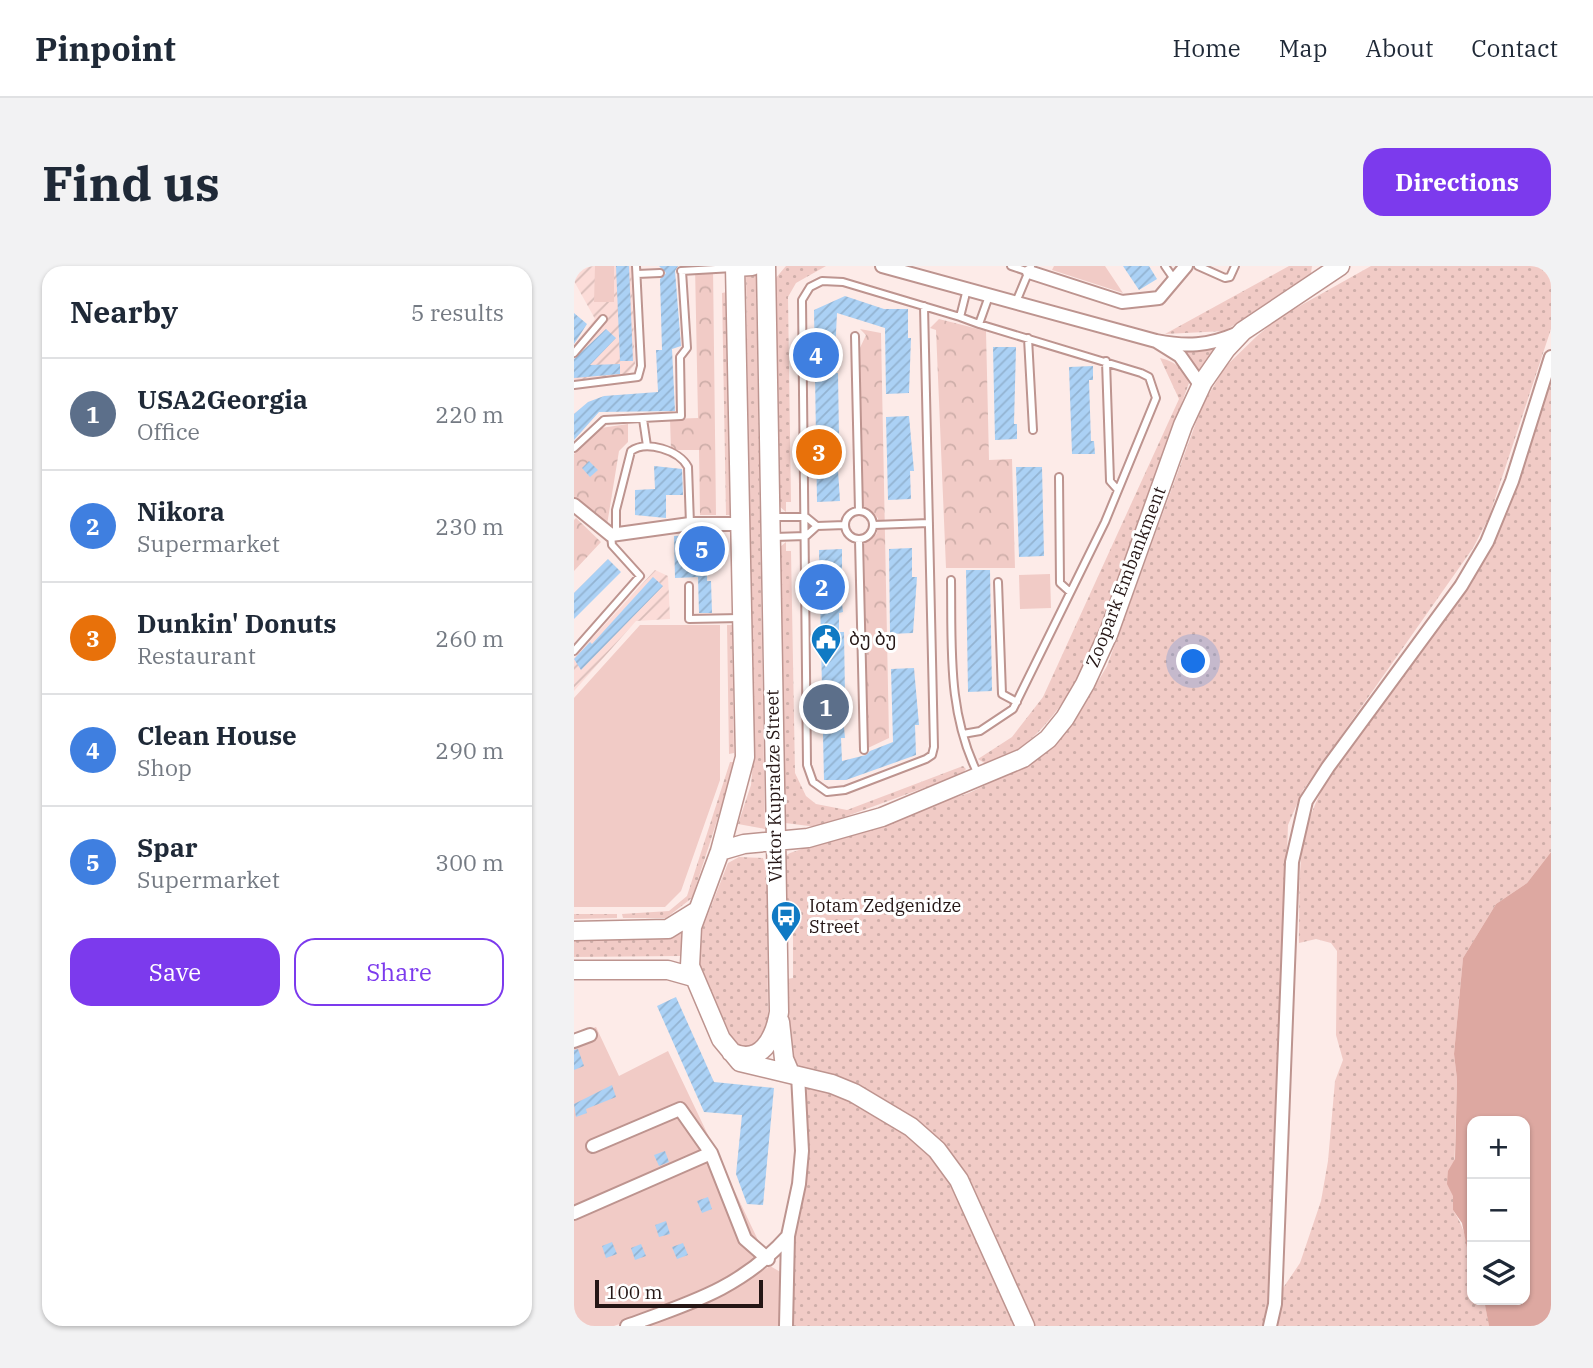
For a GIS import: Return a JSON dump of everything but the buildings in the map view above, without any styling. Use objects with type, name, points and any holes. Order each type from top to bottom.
[{"type":"main road","name":"Viktor Kupradze Street","points":[[741,266],[740,524],[745,757],[720,851],[697,911],[688,946],[694,977],[728,1050],[743,1056],[766,1047],[776,1031],[779,1012],[766,266]]},
{"type":"main road","name":"Zoopark Embankment","points":[[720,851],[744,844],[775,843],[825,834],[882,817],[1023,758],[1048,739],[1065,718],[1085,684],[1109,632],[1183,425],[1201,386],[1226,349],[1243,331],[1340,266]]},
{"type":"main road","points":[[574,931],[668,929],[697,911]]},
{"type":"main road","points":[[574,970],[668,970],[694,977]]},
{"type":"main road","points":[[779,1012],[784,1059],[794,1074]]},
{"type":"main road","points":[[728,1050],[746,1065],[832,1084],[870,1101],[911,1127],[937,1150],[959,1180],[1025,1326]]},
{"type":"street","points":[[882,266],[1183,347],[1216,343],[1243,331]]},
{"type":"street","points":[[1030,269],[1122,302],[1159,298],[1186,266]]},
{"type":"street","points":[[1156,341],[1180,356],[1201,386]]},
{"type":"street","points":[[1270,1326],[1275,1304],[1292,862],[1306,801],[1461,586],[1487,542],[1512,481],[1551,357]]},
{"type":"street","points":[[575,508],[614,536],[690,524],[740,524]]},
{"type":"street","points":[[574,1041],[590,1035]]},
{"type":"street","points":[[786,1326],[788,1236],[799,1184],[802,1151],[794,1074]]},
{"type":"street","points":[[593,1146],[680,1109],[711,1153],[745,1239],[768,1259]]},
{"type":"street","points":[[574,1213],[711,1153]]},
{"type":"street","points":[[627,1326],[732,1285],[768,1259],[788,1236]]},
{"type":"lane","points":[[574,448],[599,422],[681,416],[680,357],[687,348],[681,271],[741,266]]},
{"type":"lane","points":[[1011,266],[1030,269],[1016,302]]},
{"type":"lane","points":[[1165,266],[1175,280]]},
{"type":"lane","points":[[1198,266],[1224,278],[1230,276],[1235,266]]},
{"type":"lane","points":[[574,385],[638,377],[641,366],[636,270],[660,273]]},
{"type":"lane","points":[[924,306],[932,755],[845,790],[827,792],[813,782],[807,765],[806,517],[801,306],[810,287],[831,280],[924,306],[1106,361],[1149,377],[1155,391],[1152,411],[1118,490],[1017,702],[1013,709],[992,724],[980,731],[963,734]]},
{"type":"lane","points":[[960,317],[967,289]]},
{"type":"lane","points":[[979,324],[990,295]]},
{"type":"lane","points":[[574,353],[603,319]]},
{"type":"lane","points":[[855,335],[859,511]]},
{"type":"lane","points":[[1028,338],[1033,430]]},
{"type":"lane","points":[[1106,361],[1110,481],[1118,490]]},
{"type":"lane","points":[[643,419],[647,446]]},
{"type":"lane","points":[[574,651],[640,576],[612,545],[616,510],[631,451],[637,447],[654,446],[684,461],[688,467],[690,524]]},
{"type":"lane","points":[[1059,477],[1060,583],[1070,592]]},
{"type":"lane","points":[[859,511],[871,517],[874,525],[868,537],[859,540],[848,534],[845,525],[848,517],[859,511]]},
{"type":"lane","points":[[769,517],[806,517],[817,526]]},
{"type":"lane","points":[[874,525],[929,523]]},
{"type":"lane","points":[[770,537],[806,536],[817,526],[845,525]]},
{"type":"lane","points":[[859,540],[864,750]]},
{"type":"lane","points":[[951,580],[954,706],[979,778]]},
{"type":"lane","points":[[998,582],[1002,694],[1017,702]]},
{"type":"lane","points":[[689,586],[689,619],[742,618]]},
{"type":"shaded area","points":[[574,266],[631,266],[635,364],[625,377],[574,380],[574,345],[595,319],[574,281]]},
{"type":"shaded area","points":[[655,570],[668,576],[670,619],[636,621],[574,691],[574,658]]},
{"type":"shaded area","points":[[1551,852],[1551,1326],[1489,1326],[1485,1305],[1530,1305],[1530,1116],[1467,1116],[1467,1248],[1462,1223],[1453,1210],[1453,1196],[1447,1184],[1448,1171],[1455,1159],[1457,1079],[1454,1054],[1463,958],[1496,904],[1527,883]]},
{"type":"green space","points":[[595,266],[614,266],[614,302],[594,302]]},
{"type":"green space","points":[[695,266],[713,266],[716,515],[700,515],[699,450],[671,450],[670,419],[698,418]]},
{"type":"green space","points":[[786,266],[826,266],[796,283],[788,297],[791,502],[786,502],[786,512],[779,506],[778,497],[775,279]]},
{"type":"green space","points":[[1054,266],[1105,266],[1123,293],[1052,270]]},
{"type":"green space","points":[[1289,266],[1312,266],[1311,273],[1225,331],[1165,334]]},
{"type":"green space","points":[[1371,266],[1551,266],[1551,329],[1489,517],[1473,548],[1303,790],[1288,825],[1271,1292],[1263,1326],[1031,1326],[943,1146],[912,1117],[792,1063],[787,1050],[787,979],[793,978],[793,912],[787,911],[784,857],[969,793],[1037,760],[1059,739],[1077,717],[1107,666],[1202,406],[1225,367],[1280,317]]},
{"type":"green space","points":[[746,274],[756,274],[765,829],[738,824],[751,785],[753,762]]},
{"type":"green space","points":[[727,292],[730,515],[726,515],[722,293]]},
{"type":"green space","points":[[939,319],[986,331],[989,460],[1012,459],[1015,568],[946,568],[936,330],[930,328]]},
{"type":"green space","points":[[860,329],[881,333],[889,738],[868,748],[864,544],[877,533],[878,518],[863,506],[859,350],[866,335]]},
{"type":"green space","points":[[1221,347],[1202,374],[1184,352]]},
{"type":"green space","points":[[1160,358],[1178,366],[1189,383],[1088,659],[1059,707],[1034,736],[1019,749],[986,764],[978,759],[1012,737],[1043,697],[1179,399]]},
{"type":"green space","points":[[1551,378],[1551,852],[1527,883],[1496,904],[1463,958],[1454,1054],[1457,1079],[1453,1210],[1467,1242],[1467,1305],[1485,1305],[1489,1326],[1276,1326],[1281,1291],[1300,1263],[1321,1201],[1328,1161],[1335,1081],[1343,1060],[1336,1035],[1337,951],[1331,943],[1316,939],[1299,943],[1300,874],[1305,835],[1320,794],[1333,771],[1476,575],[1510,507]]},
{"type":"green space","points":[[628,424],[628,442],[619,451],[607,525],[574,500],[574,454],[601,428]]},
{"type":"green space","points":[[576,518],[601,542],[574,571],[574,520]]},
{"type":"green space","points":[[786,542],[786,551],[791,551],[795,773],[806,796],[816,804],[847,810],[963,766],[966,769],[962,774],[817,827],[785,823],[780,547]]},
{"type":"green space","points":[[1050,574],[1051,608],[1020,609],[1019,575]]},
{"type":"green space","points":[[640,625],[720,625],[720,780],[681,891],[665,907],[574,907],[574,698]]},
{"type":"green space","points":[[727,625],[732,625],[734,753],[729,754]]},
{"type":"green space","points":[[730,762],[734,762],[734,768],[692,898],[666,918],[623,918],[622,914],[669,911],[687,896]]},
{"type":"green space","points":[[739,857],[763,858],[767,874],[768,1019],[765,1041],[746,1050],[735,1045],[700,966],[698,940],[728,863]]},
{"type":"green space","points":[[574,914],[617,914],[617,918],[574,919]]},
{"type":"green space","points":[[681,932],[681,956],[574,957],[574,934]]},
{"type":"green space","points":[[596,1027],[619,1076],[668,1051],[766,1257],[700,1295],[614,1326],[574,1326],[574,1036]]},
{"type":"green space","points":[[800,1083],[847,1096],[916,1139],[942,1167],[969,1214],[1018,1326],[789,1326]]},
{"type":"green space","points":[[770,1266],[784,1274],[782,1326],[644,1326],[725,1293]]},
{"type":"place","name":"Clean House","points":[[816,355]]},
{"type":"place","name":"Dunkin' Donuts","points":[[819,452]]},
{"type":"place","name":"Spar","points":[[702,549]]},
{"type":"place","name":"Nikora","points":[[822,587]]},
{"type":"place","name":"ბუ ბუ","points":[[826,666]]},
{"type":"place","name":"USA2Georgia","points":[[826,707]]},
{"type":"place","name":"Iotam Zedgenidze Street","points":[[786,943]]}]
